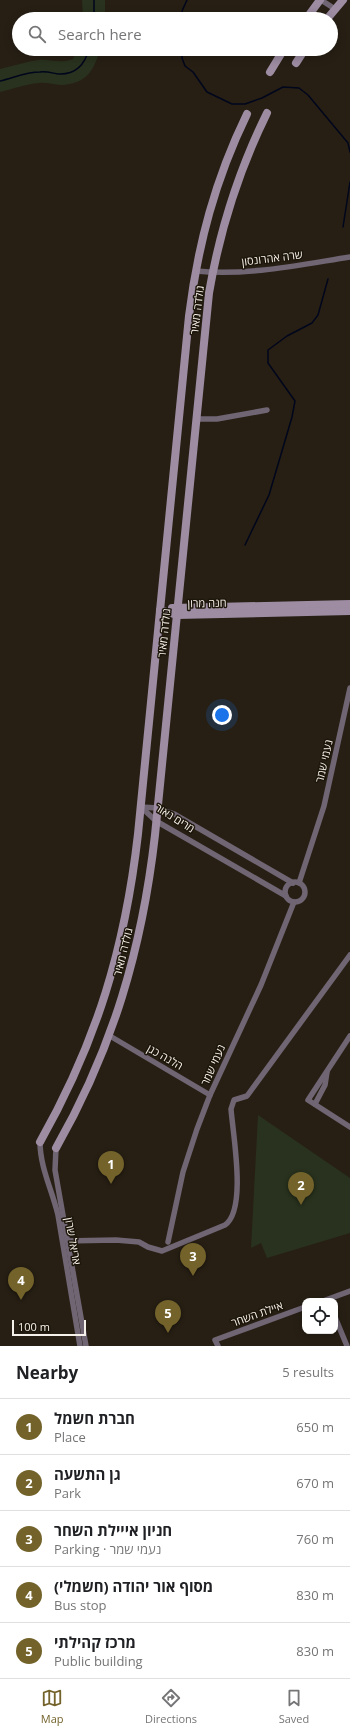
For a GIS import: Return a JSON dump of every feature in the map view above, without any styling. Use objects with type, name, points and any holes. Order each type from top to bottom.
[{"type":"main road","points":[[312,12],[321,0]]},
{"type":"main road","points":[[335,10],[343,0]]},
{"type":"main road","points":[[270,72],[280,56]]},
{"type":"main road","points":[[296,63],[300,56]]},
{"type":"main road","name":"גולדה מאיר","points":[[56,1148],[85,1094],[110,1036],[130,972],[141,926],[148,888],[158,808],[196,419],[207,312],[213,272],[223,227],[237,182],[253,141],[267,113]]},
{"type":"main road","name":"גולדה מאיר","points":[[40,1142],[79,1066],[107,990],[126,916],[133,871],[140,807],[189,316],[197,258],[212,200],[228,155],[247,114]]},
{"type":"main road","name":"חנה מרון","points":[[177,611],[350,604]]},
{"type":"main road","name":"חנה מרון","points":[[160,610],[350,611]]},
{"type":"street","points":[[321,0],[335,10]]},
{"type":"street","points":[[328,0],[335,10]]},
{"type":"street","name":"שרה אהרונסון","points":[[196,271],[259,271],[350,257]]},
{"type":"street","points":[[196,419],[217,419],[267,410]]},
{"type":"street","name":"נעמי שמר","points":[[300,883],[324,806],[350,688]]},
{"type":"street","name":"מרים נאור","points":[[140,807],[158,808],[174,814],[293,883]]},
{"type":"street","name":"מרים נאור","points":[[140,807],[156,820],[286,896]]},
{"type":"street","points":[[293,883],[300,883],[303,886],[305,893],[301,900],[294,902],[286,896],[287,887],[293,883]]},
{"type":"street","name":"נעמי שמר","points":[[168,1242],[183,1172],[197,1129],[210,1095],[261,985],[294,902]]},
{"type":"street","points":[[65,1241],[139,1242],[148,1247],[162,1251],[225,1225],[231,1221],[236,1207],[237,1185],[231,1109],[234,1100],[247,1096],[350,955]]},
{"type":"street","name":"הלנה כגן","points":[[110,1036],[210,1095]]},
{"type":"street","points":[[350,1036],[308,1100],[350,1127]]},
{"type":"street","points":[[315,1104],[325,1085],[327,1072]]},
{"type":"street","name":"אריאל שרון","points":[[40,1142],[44,1171],[53,1195],[65,1241],[86,1346]]},
{"type":"street","name":"אריאל שרון","points":[[56,1148],[56,1170],[80,1346]]},
{"type":"street","points":[[332,1298],[350,1291]]},
{"type":"street","name":"איילת השחר","points":[[218,1346],[215,1340],[302,1308]]},
{"type":"street","points":[[338,1324],[347,1346]]},
{"type":"green space","points":[[82,0],[105,0],[105,12],[83,12]]},
{"type":"green space","points":[[74,56],[98,56],[88,75],[77,82],[61,85],[45,83],[24,85],[0,92],[0,69],[38,60],[60,61],[73,59]]},
{"type":"green space","points":[[258,1115],[350,1178],[350,1233],[267,1258],[261,1243],[251,1248]]},
{"type":"waterway","points":[[94,0],[94,12]]},
{"type":"waterway","points":[[182,12],[187,0]]},
{"type":"waterway","points":[[0,81],[35,72],[58,74],[70,73],[79,68],[86,56]]},
{"type":"waterway","points":[[182,56],[185,66],[193,72],[207,92],[232,104],[245,104],[262,98],[283,87],[299,88],[308,95],[348,143],[350,152]]},
{"type":"waterway","points":[[343,227],[350,182]]},
{"type":"waterway","points":[[245,545],[269,495],[292,417],[295,401],[268,363],[268,350],[287,336],[312,323],[318,315],[328,279]]},
{"type":"place","name":"חברת חשמל","points":[[111,1184]]},
{"type":"place","name":"גן התשעה","points":[[301,1205]]},
{"type":"place","name":"חניון אייילת השחר","points":[[193,1276]]},
{"type":"place","name":"מסוף אור יהודה (חשמלי)","points":[[21,1300]]},
{"type":"place","name":"מרכז קהילתי","points":[[168,1333]]}]
